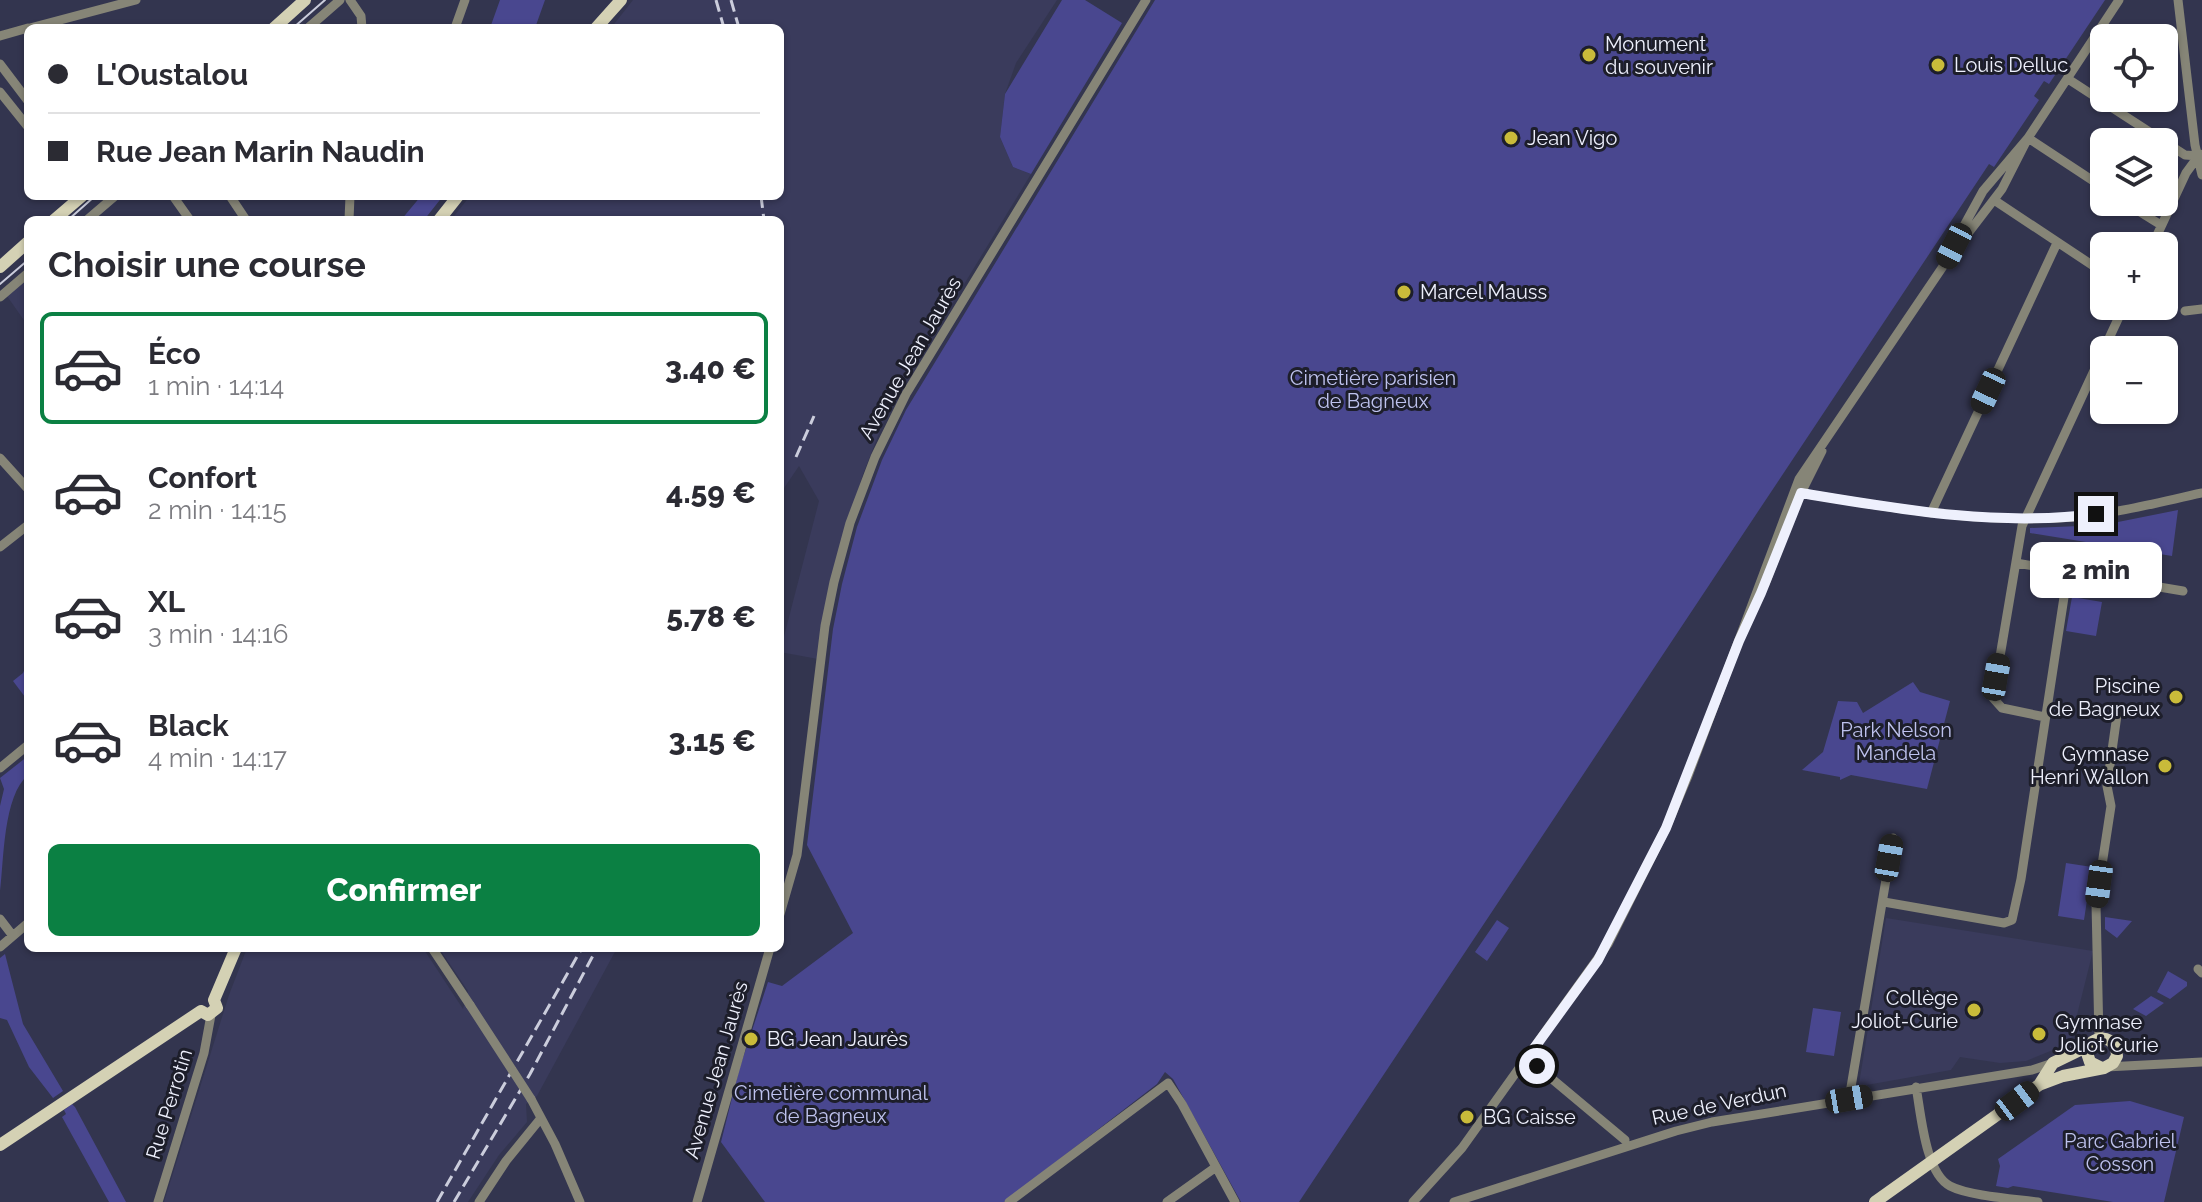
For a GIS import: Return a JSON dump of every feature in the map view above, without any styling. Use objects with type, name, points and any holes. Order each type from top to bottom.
[{"type":"main road","points":[[278,24],[305,0]]},
{"type":"main road","points":[[599,24],[616,5]]},
{"type":"main road","points":[[59,216],[77,200]]},
{"type":"main road","points":[[442,216],[455,200]]},
{"type":"main road","points":[[0,267],[24,246]]},
{"type":"main road","points":[[0,1145],[206,1013],[203,1000],[214,1000],[234,952]]},
{"type":"main road","points":[[1875,1202],[2039,1085],[2063,1076],[2104,1068],[2113,1063],[2117,1056],[2113,1043],[2094,1042],[2087,1053],[2090,1062],[2104,1068]]},
{"type":"main road","name":"Rue de Verdun","points":[[2053,1063],[2094,1042]]},
{"type":"main road","points":[[2039,1085],[2053,1063]]},
{"type":"street","points":[[44,24],[136,0]]},
{"type":"street","points":[[313,24],[340,0]]},
{"type":"street","points":[[350,0],[361,16],[362,24]]},
{"type":"street","points":[[456,24],[465,0]]},
{"type":"street","name":"Avenue Jean Jaurès","points":[[784,900],[797,855],[825,628],[834,582],[850,523],[875,457],[906,394],[1146,0]]},
{"type":"street","points":[[1413,1202],[1462,1148],[1598,960],[1670,821],[1808,462],[1827,440],[1946,262],[1994,200],[2028,138],[2119,0]]},
{"type":"street","points":[[2178,0],[2195,145],[2201,152],[2202,175]]},
{"type":"street","points":[[0,36],[24,29]]},
{"type":"street","points":[[0,64],[24,96]]},
{"type":"street","points":[[2068,79],[2185,155],[2201,152]]},
{"type":"street","points":[[0,92],[24,122]]},
{"type":"street","points":[[2028,138],[2090,179]]},
{"type":"street","points":[[1946,262],[1983,191],[2028,138]]},
{"type":"street","points":[[2158,232],[2186,173],[2201,152]]},
{"type":"street","points":[[92,216],[110,200]]},
{"type":"street","points":[[1994,200],[2090,264]]},
{"type":"street","points":[[2147,216],[2161,225]]},
{"type":"street","points":[[1931,513],[2057,243]]},
{"type":"street","points":[[0,297],[24,276]]},
{"type":"street","points":[[2185,311],[2202,309]]},
{"type":"street","points":[[2045,717],[2002,708],[1993,698],[2016,563],[2025,519],[2117,320]]},
{"type":"street","points":[[1739,641],[1758,602],[1801,493],[1827,440]]},
{"type":"street","points":[[0,458],[24,485]]},
{"type":"street","points":[[1801,493],[1908,512],[2025,519],[2117,511],[2202,493]]},
{"type":"street","points":[[0,547],[24,528]]},
{"type":"street","points":[[2016,563],[2183,591]]},
{"type":"street","points":[[1884,902],[2004,923],[2012,920],[2068,571]]},
{"type":"street","points":[[2094,1042],[2096,904],[2111,806],[2107,786],[2117,715]]},
{"type":"street","points":[[0,768],[24,748]]},
{"type":"street","points":[[1849,1099],[1893,838]]},
{"type":"street","points":[[0,919],[13,936]]},
{"type":"street","points":[[0,947],[24,926]]},
{"type":"street","points":[[435,952],[531,1099],[580,1202]]},
{"type":"street","name":"Avenue Jean Jaurès","points":[[697,1202],[769,952]]},
{"type":"street","name":"Rue Perrotin","points":[[158,1202],[204,1053],[206,1013]]},
{"type":"street","points":[[2117,1056],[2131,1067]]},
{"type":"street","points":[[1527,1058],[1625,1140]]},
{"type":"street","points":[[2104,1068],[2202,1062]]},
{"type":"street","name":"Rue de Verdun","points":[[1454,1202],[1712,1122],[2032,1070],[2053,1063]]},
{"type":"street","points":[[1009,1202],[1168,1083],[1235,1202]]},
{"type":"street","points":[[1916,1087],[1927,1148],[1944,1181],[1951,1187],[2038,1202]]},
{"type":"street","points":[[479,1202],[506,1161],[541,1118]]},
{"type":"street","points":[[1169,1201],[1216,1167]]},
{"type":"shaded area","points":[[633,0],[1057,0],[1016,63],[1005,94],[1000,137],[1013,167],[1031,174],[889,408],[863,474],[835,566],[818,659],[784,653],[784,637],[819,501],[799,466],[784,488],[784,216],[454,216],[467,200],[784,200],[784,24],[614,24]]},
{"type":"shaded area","points":[[24,282],[24,320],[7,296]]},
{"type":"shaded area","name":"Collège Joliot-Curie","points":[[1886,918],[2093,951],[2070,1043],[2026,1061],[2000,1063],[1960,1057],[1951,1070],[1861,1086]]},
{"type":"shaded area","points":[[245,952],[426,952],[463,1009],[468,991],[442,952],[615,952],[537,1096],[526,1104],[527,1122],[499,1155],[468,1202],[164,1202]]},
{"type":"green space","points":[[500,0],[545,0],[536,24],[491,24]]},
{"type":"green space","points":[[1062,0],[1085,0],[1122,23],[1031,174],[1013,167],[1000,137],[1005,94]]},
{"type":"green space","name":"Cimetière parisien de Bagneux","points":[[1155,0],[2105,0],[2049,84],[2044,81],[2034,96],[2039,100],[1994,167],[1989,164],[1299,1202],[1241,1202],[1173,1079],[1165,1072],[1157,1084],[1004,1202],[765,1202],[721,1142],[739,1070],[768,982],[782,986],[853,933],[807,845],[833,629],[857,527],[882,460],[906,410]]},
{"type":"green space","points":[[418,200],[440,200],[427,216],[404,216]]},
{"type":"green space","points":[[2178,510],[2172,556],[2030,533],[2030,528],[2103,525]]},
{"type":"green space","points":[[2072,597],[2102,602],[2096,636],[2066,631]]},
{"type":"green space","points":[[24,671],[24,696],[13,681]]},
{"type":"green space","name":"Park Nelson Mandela","points":[[1913,682],[1920,692],[1950,701],[1927,789],[1851,775],[1840,780],[1840,777],[1802,770],[1823,752],[1838,701],[1857,702],[1863,713]]},
{"type":"green space","points":[[24,759],[24,780],[9,813],[0,891],[0,806],[4,789],[0,778]]},
{"type":"green space","points":[[2066,863],[2092,867],[2084,920],[2058,916]]},
{"type":"green space","points":[[2105,917],[2132,921],[2117,938],[2105,929]]},
{"type":"green space","points":[[1497,920],[1509,928],[1487,961],[1475,952]]},
{"type":"green space","points":[[5,954],[23,1024],[63,1091],[53,1098],[29,1067],[7,1020],[0,1018],[0,958]]},
{"type":"green space","points":[[2168,971],[2187,982],[2187,986],[2170,999],[2157,992]]},
{"type":"green space","points":[[2151,996],[2164,1003],[2146,1016],[2133,1009]]},
{"type":"green space","points":[[1813,1008],[1841,1012],[1834,1056],[1806,1052]]},
{"type":"green space","name":"Parc Gabriel Cosson","points":[[2130,1101],[2184,1117],[2164,1202],[2113,1202],[1996,1186],[2000,1166],[1998,1159],[2075,1105]]},
{"type":"green space","points":[[72,1104],[126,1202],[109,1202],[62,1117],[66,1114],[64,1110]]},
{"type":"tram line","points":[[298,24],[325,0]]},
{"type":"tram line","points":[[72,216],[90,200]]},
{"type":"tram line","points":[[0,284],[24,263]]},
{"type":"railway","points":[[716,0],[723,24]]},
{"type":"railway","points":[[731,0],[738,24]]},
{"type":"railway","points":[[762,200],[764,216]]},
{"type":"railway","points":[[796,457],[814,416]]},
{"type":"railway","points":[[437,1202],[580,952]]},
{"type":"railway","points":[[454,1202],[530,1074],[595,952]]},
{"type":"place","name":"Monument du souvenir","points":[[1589,55]]},
{"type":"place","name":"Louis Delluc","points":[[1938,65]]},
{"type":"place","name":"Jean Vigo","points":[[1511,138]]},
{"type":"place","name":"Marcel Mauss","points":[[1404,292]]},
{"type":"place","name":"Piscine de Bagneux","points":[[2176,697]]},
{"type":"place","name":"Gymnase Henri Wallon","points":[[2165,766]]},
{"type":"place","name":"Collège Joliot-Curie","points":[[1974,1010]]},
{"type":"place","name":"Gymnase Joliot Curie","points":[[2039,1034]]},
{"type":"place","name":"BG Jean Jaurès","points":[[751,1039]]},
{"type":"place","name":"BG Caisse","points":[[1467,1117]]},
{"type":"route","points":[[1537,1066],[1527,1058],[1608,944],[1666,828],[1801,493],[1908,512],[2025,519],[2096,514]]},
{"type":"park label","name":"Cimetière communal de Bagneux","points":[[831,1104]]}]
